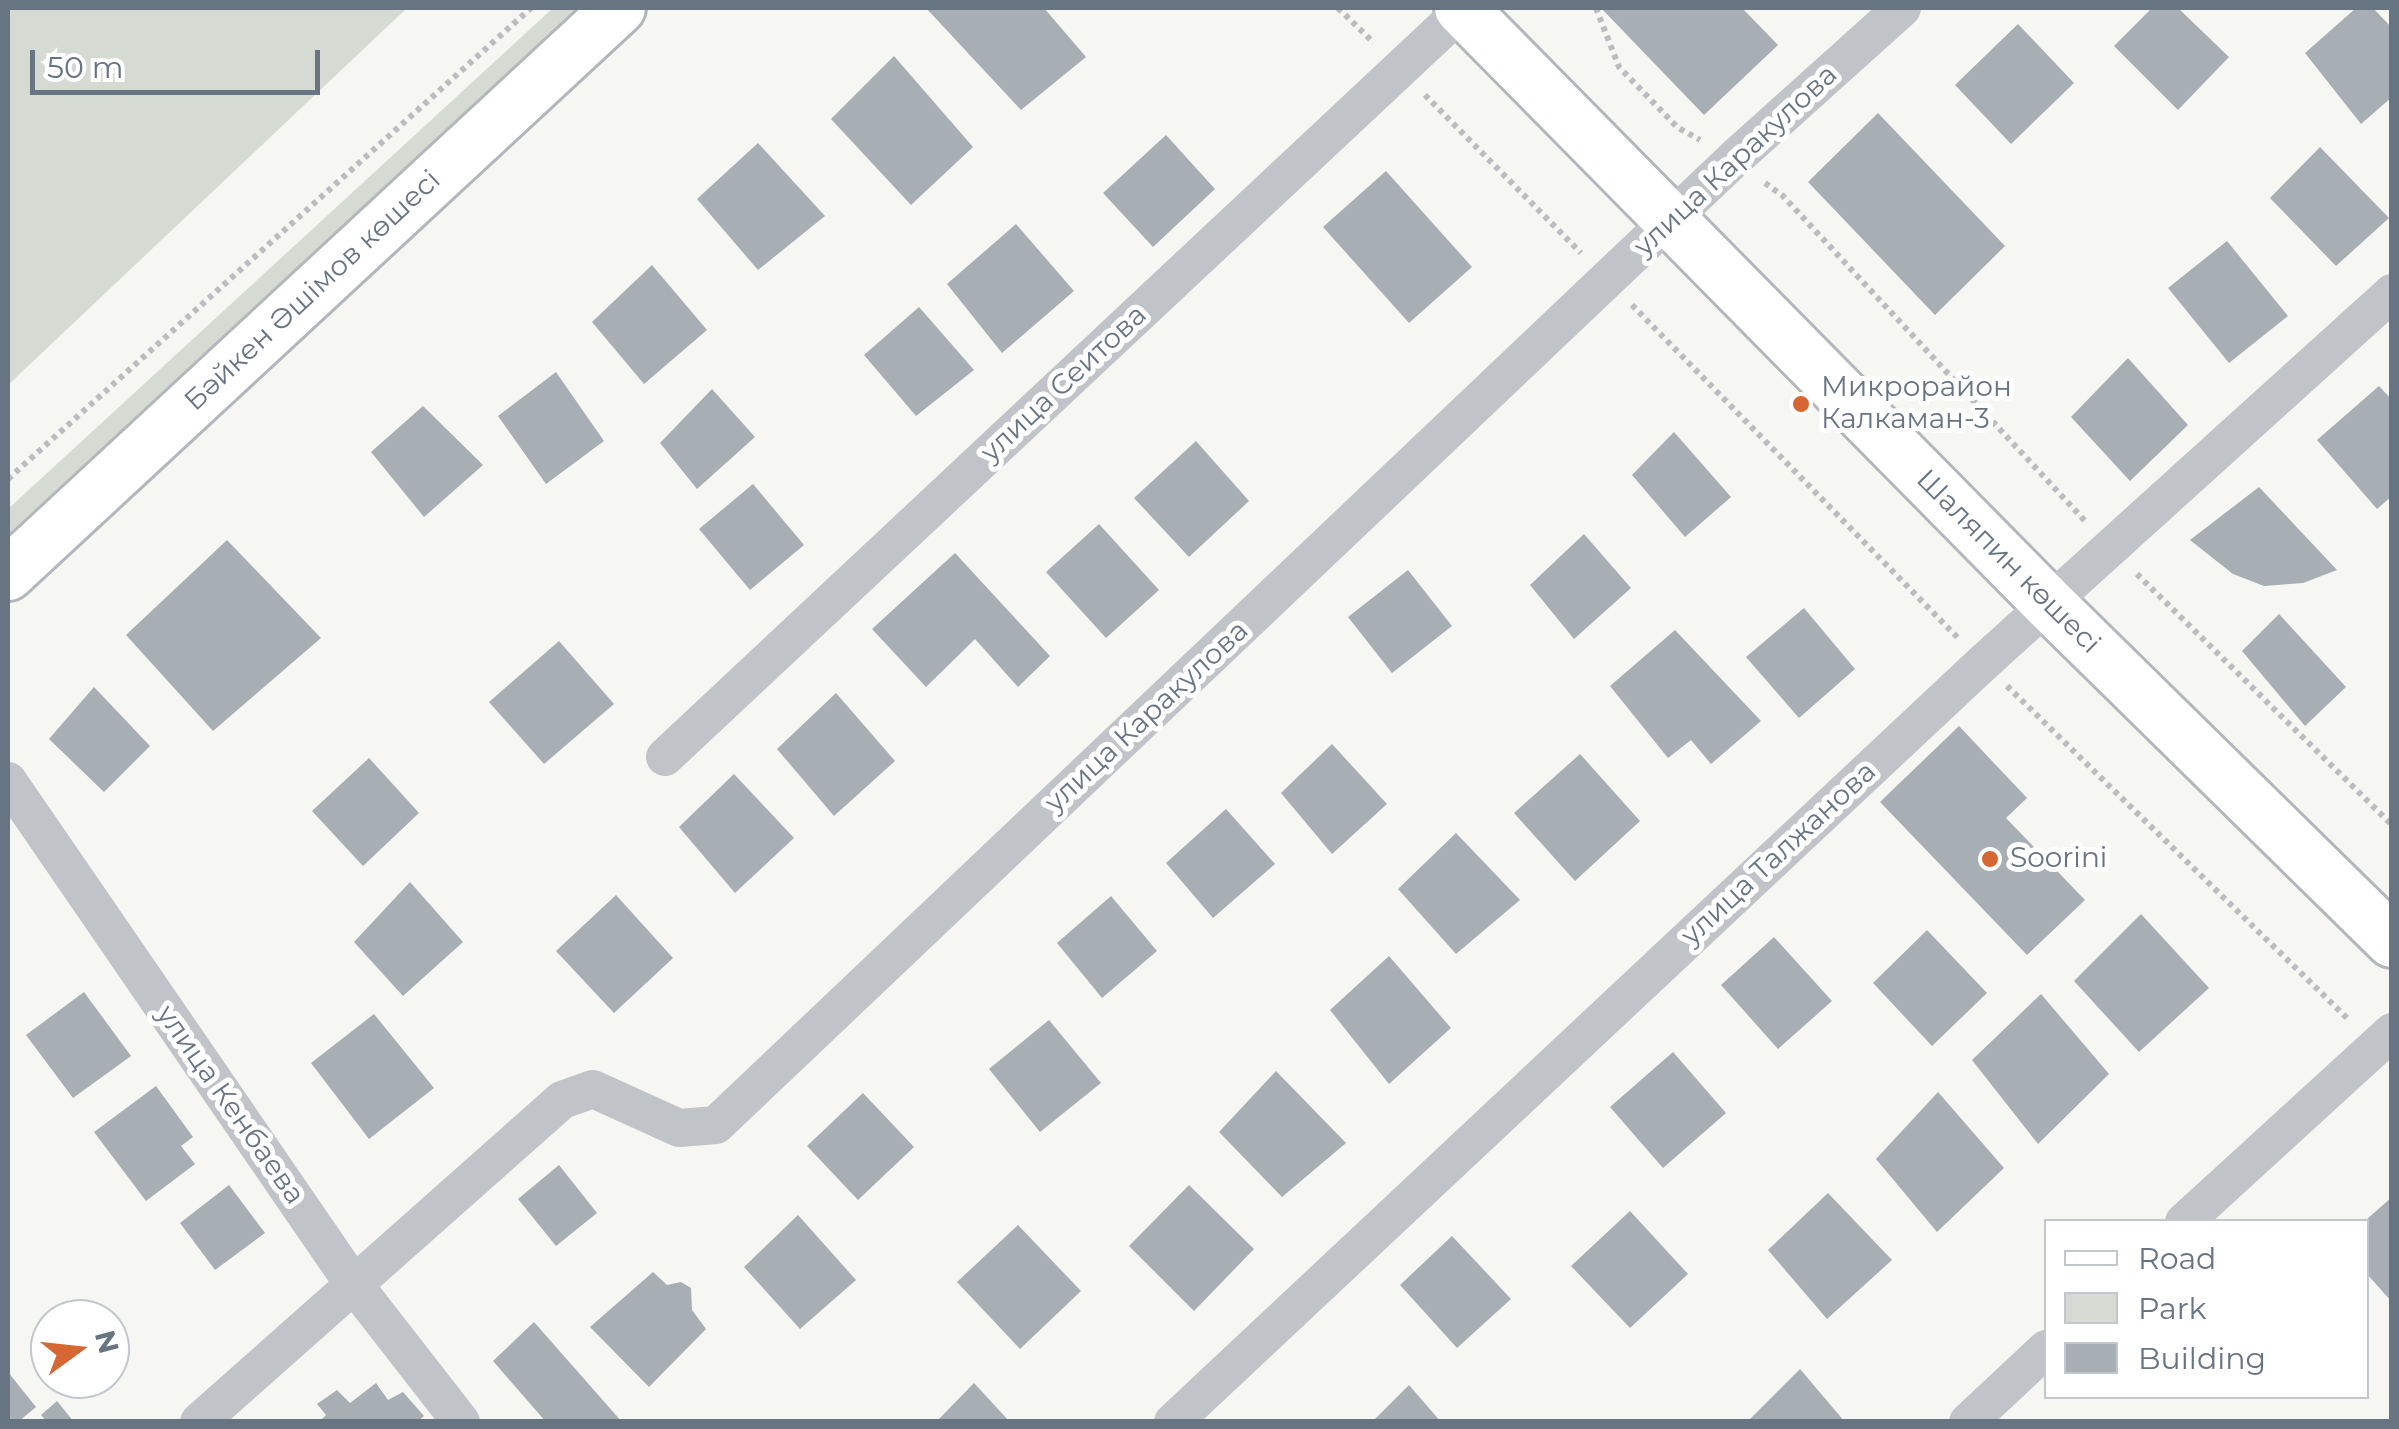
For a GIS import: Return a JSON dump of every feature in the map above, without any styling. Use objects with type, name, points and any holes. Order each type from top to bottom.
[{"type":"main road","name":"Бәйкен Әшімов көшесі","points":[[8,574],[619,8]]},
{"type":"main road","name":"Шаляпин көшесі","points":[[1462,9],[2049,604],[2392,941]]},
{"type":"street","name":"улица Каракулова","points":[[199,1422],[352,1282],[562,1100],[592,1090],[679,1128],[716,1124],[1734,160],[1902,8]]},
{"type":"street","name":"улица Сеитова","points":[[665,757],[1462,9]]},
{"type":"street","name":"улица Талжанова","points":[[1173,1422],[1983,662],[2392,293]]},
{"type":"street","name":"улица Кенбаева","points":[[8,781],[352,1282],[461,1422]]},
{"type":"street","points":[[2187,1219],[2383,1039]]},
{"type":"street","points":[[1968,1422],[2044,1351]]},
{"type":"path","points":[[8,479],[531,8]]},
{"type":"path","points":[[1338,8],[1983,662],[2383,1039]]},
{"type":"path","points":[[1596,8],[1619,67],[1677,127],[1734,160],[1783,196],[2112,549],[2392,825]]},
{"type":"green space","points":[[8,8],[407,8],[8,385]]},
{"type":"green space","points":[[553,8],[578,8],[8,537],[8,509]]},
{"type":"building","points":[[926,8],[1044,8],[1086,57],[1021,110]]},
{"type":"building","points":[[1601,8],[1742,8],[1778,45],[1704,115]]},
{"type":"building","points":[[2152,8],[2178,8],[2229,57],[2178,110],[2114,46]]},
{"type":"building","points":[[2356,8],[2373,8],[2392,28],[2392,97],[2361,124],[2305,53]]},
{"type":"building","points":[[2018,24],[2074,83],[2011,144],[1955,85]]},
{"type":"building","points":[[894,56],[973,147],[911,205],[831,119]]},
{"type":"building","points":[[1878,113],[2005,246],[1935,315],[1808,182]]},
{"type":"building","points":[[1166,135],[1215,189],[1153,247],[1103,193]]},
{"type":"building","points":[[758,143],[825,216],[758,270],[697,199]]},
{"type":"building","points":[[2320,147],[2389,218],[2336,266],[2270,198]]},
{"type":"building","points":[[1386,171],[1472,267],[1409,323],[1323,227]]},
{"type":"building","points":[[1016,224],[1074,291],[1002,353],[947,284]]},
{"type":"building","points":[[2227,241],[2288,316],[2229,363],[2168,288]]},
{"type":"building","points":[[652,265],[707,330],[644,384],[592,322]]},
{"type":"building","points":[[919,307],[974,370],[916,416],[864,355]]},
{"type":"building","points":[[2128,358],[2188,425],[2130,481],[2071,417]]},
{"type":"building","points":[[556,372],[604,441],[546,484],[498,416]]},
{"type":"building","points":[[2379,386],[2392,400],[2392,496],[2377,509],[2317,440]]},
{"type":"building","points":[[712,389],[755,437],[697,489],[660,443]]},
{"type":"building","points":[[423,406],[483,465],[424,517],[371,452]]},
{"type":"building","points":[[1674,432],[1731,497],[1685,537],[1632,475]]},
{"type":"building","points":[[1196,441],[1249,501],[1189,557],[1134,498]]},
{"type":"building","points":[[753,484],[804,545],[750,590],[699,529]]},
{"type":"building","points":[[2259,487],[2337,570],[2303,583],[2264,586],[2233,574],[2190,540]]},
{"type":"building","points":[[1099,524],[1159,590],[1106,638],[1046,572]]},
{"type":"building","points":[[1584,534],[1631,588],[1574,639],[1530,585]]},
{"type":"building","points":[[227,540],[321,638],[213,731],[126,635]]},
{"type":"building","points":[[955,553],[1050,656],[1018,687],[975,639],[926,687],[872,629]]},
{"type":"building","points":[[1408,570],[1452,626],[1392,673],[1348,617]]},
{"type":"building","points":[[1804,608],[1855,669],[1799,718],[1746,657]]},
{"type":"building","points":[[2279,614],[2346,687],[2305,726],[2242,651]]},
{"type":"building","points":[[1675,630],[1761,721],[1711,764],[1691,740],[1668,758],[1610,686]]},
{"type":"building","points":[[559,641],[614,704],[544,764],[489,702]]},
{"type":"building","points":[[94,687],[150,746],[104,792],[49,739]]},
{"type":"building","points":[[836,693],[895,761],[834,816],[777,749]]},
{"type":"building","name":"Soorini","points":[[1959,726],[2027,798],[2006,818],[2085,900],[2027,955],[1880,802]]},
{"type":"building","points":[[1332,744],[1387,804],[1332,854],[1281,793]]},
{"type":"building","points":[[1580,754],[1640,821],[1575,881],[1514,813]]},
{"type":"building","points":[[369,758],[419,813],[363,866],[312,811]]},
{"type":"building","points":[[734,774],[794,838],[735,893],[679,827]]},
{"type":"building","points":[[1226,809],[1275,864],[1213,918],[1166,863]]},
{"type":"building","points":[[1456,833],[1520,900],[1456,954],[1398,889]]},
{"type":"building","points":[[410,882],[463,942],[403,996],[354,942]]},
{"type":"building","points":[[616,895],[673,958],[614,1013],[556,951]]},
{"type":"building","points":[[1111,896],[1157,951],[1102,998],[1057,943]]},
{"type":"building","points":[[2141,914],[2209,988],[2139,1052],[2074,981]]},
{"type":"building","points":[[1927,930],[1987,993],[1932,1046],[1873,983]]},
{"type":"building","points":[[1774,937],[1832,1001],[1778,1049],[1721,985]]},
{"type":"building","points":[[1389,956],[1451,1028],[1389,1084],[1330,1010]]},
{"type":"building","points":[[84,992],[131,1056],[73,1098],[26,1035]]},
{"type":"building","points":[[2041,994],[2109,1074],[2038,1144],[1972,1060]]},
{"type":"building","points":[[374,1014],[434,1088],[369,1139],[311,1063]]},
{"type":"building","points":[[1049,1020],[1101,1083],[1040,1132],[989,1069]]},
{"type":"building","points":[[1673,1052],[1726,1113],[1663,1168],[1610,1107]]},
{"type":"building","points":[[1276,1071],[1346,1143],[1282,1197],[1219,1132]]},
{"type":"building","points":[[156,1086],[193,1137],[181,1146],[195,1164],[146,1201],[94,1132]]},
{"type":"building","points":[[1938,1092],[2004,1168],[1937,1232],[1876,1159]]},
{"type":"building","points":[[863,1093],[914,1147],[858,1200],[807,1146]]},
{"type":"building","points":[[559,1165],[597,1213],[556,1246],[518,1199]]},
{"type":"building","points":[[229,1185],[265,1233],[215,1270],[180,1223]]},
{"type":"building","points":[[1189,1185],[1254,1249],[1194,1311],[1129,1246]]},
{"type":"building","points":[[1828,1193],[1892,1260],[1827,1319],[1768,1250]]},
{"type":"building","points":[[2392,1197],[2392,1302],[2369,1276],[2367,1219]]},
{"type":"building","points":[[1630,1211],[1688,1274],[1630,1328],[1571,1266]]},
{"type":"building","points":[[798,1215],[856,1280],[800,1329],[744,1267]]},
{"type":"building","points":[[1018,1225],[1081,1291],[1020,1349],[957,1282]]},
{"type":"building","points":[[1452,1236],[1511,1299],[1457,1348],[1400,1285]]},
{"type":"building","points":[[653,1272],[667,1285],[681,1282],[691,1288],[692,1310],[706,1329],[649,1387],[590,1327]]},
{"type":"building","points":[[534,1322],[622,1422],[546,1422],[493,1361]]},
{"type":"building","points":[[1800,1369],[1845,1422],[1747,1422]]},
{"type":"building","points":[[8,1372],[36,1407],[18,1422],[8,1422]]},
{"type":"building","points":[[376,1383],[388,1400],[403,1392],[424,1416],[417,1422],[319,1422],[326,1415],[317,1404],[337,1390],[350,1403]]},
{"type":"building","points":[[974,1383],[1010,1422],[936,1422]]},
{"type":"building","points":[[1409,1385],[1441,1422],[1372,1422]]},
{"type":"building","points":[[57,1401],[74,1422],[47,1422],[41,1415]]},
{"type":"place","name":"Микрорайон Калкаман-3","points":[[1801,404]]},
{"type":"place","name":"Soorini","points":[[1990,859]]}]
